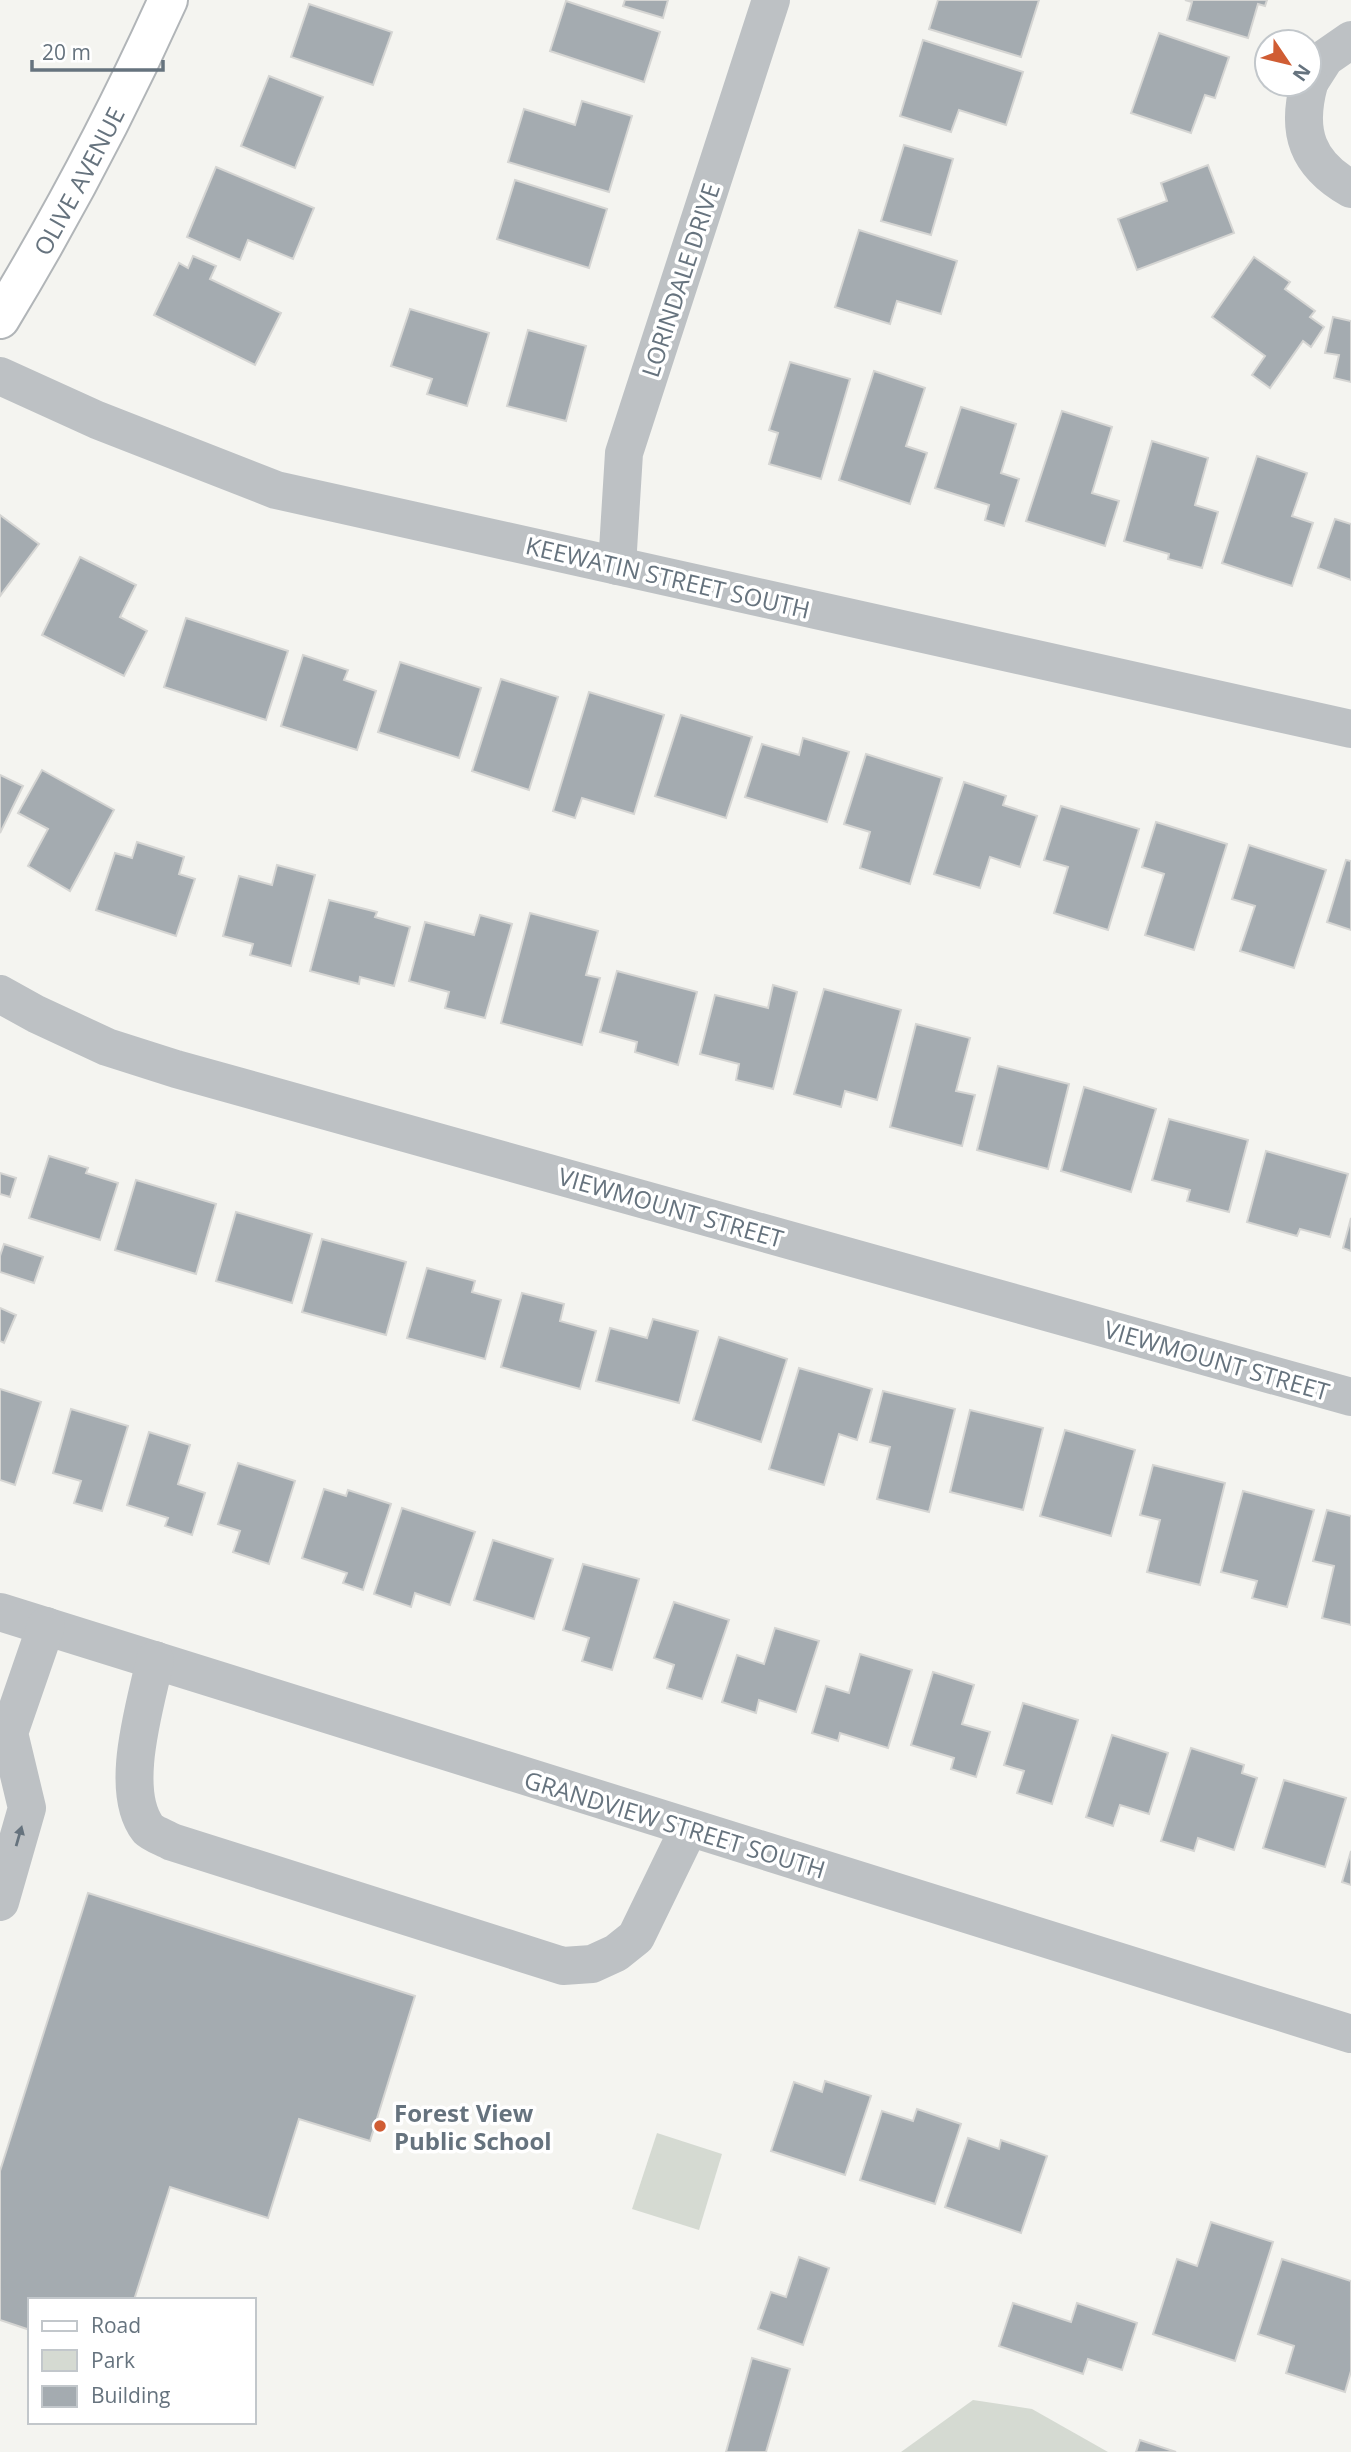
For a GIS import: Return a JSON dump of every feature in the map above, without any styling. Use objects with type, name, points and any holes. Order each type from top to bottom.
[{"type":"main road","name":"OLIVE AVENUE","points":[[0,319],[83,176],[125,95],[168,0]]},
{"type":"street","name":"LORINDALE DRIVE","points":[[617,566],[624,453],[771,0]]},
{"type":"street","points":[[1323,61],[1351,40]]},
{"type":"street","points":[[1305,98],[1304,134],[1315,159],[1333,178],[1351,189]]},
{"type":"street","name":"KEEWATIN STREET SOUTH","points":[[0,376],[97,420],[276,490],[1351,729]]},
{"type":"street","name":"VIEWMOUNT STREET","points":[[0,994],[107,1047],[176,1069],[1351,1397]]},
{"type":"street","name":"GRANDVIEW STREET SOUTH","points":[[0,1612],[1351,2034]]},
{"type":"street","points":[[0,1902],[27,1808],[5,1736],[46,1626]]},
{"type":"street","points":[[155,1660],[134,1764],[135,1800],[149,1830],[172,1842],[537,1958],[564,1966],[592,1964],[616,1953],[636,1937],[689,1828]]},
{"type":"green space","points":[[657,2133],[722,2154],[699,2230],[632,2209]]},
{"type":"green space","points":[[973,2400],[1032,2409],[1108,2452],[901,2452]]},
{"type":"building","points":[[625,0],[668,0],[663,18],[623,6]]},
{"type":"building","points":[[938,0],[1039,0],[1021,57],[929,29]]},
{"type":"building","points":[[1185,0],[1267,0],[1265,6],[1258,4],[1248,38],[1187,20],[1192,2]]},
{"type":"building","points":[[566,1],[660,32],[644,82],[550,51]]},
{"type":"building","points":[[309,4],[392,32],[373,85],[291,57]]},
{"type":"building","points":[[1159,33],[1229,57],[1215,98],[1205,95],[1191,133],[1131,113]]},
{"type":"building","points":[[923,40],[1023,72],[1006,125],[959,110],[951,132],[900,116]]},
{"type":"building","points":[[269,76],[323,97],[295,168],[241,146]]},
{"type":"building","points":[[582,101],[632,116],[609,192],[508,162],[524,109],[575,125]]},
{"type":"building","points":[[904,145],[953,159],[931,235],[881,221]]},
{"type":"building","points":[[1208,165],[1234,233],[1137,270],[1118,219],[1167,201],[1161,183]]},
{"type":"building","points":[[216,167],[314,208],[293,259],[248,240],[240,260],[187,237]]},
{"type":"building","points":[[515,180],[607,209],[589,268],[497,239]]},
{"type":"building","points":[[859,230],[957,261],[941,314],[897,301],[890,324],[835,307]]},
{"type":"building","points":[[193,256],[216,266],[210,279],[281,313],[255,365],[154,315],[179,263],[188,268]]},
{"type":"building","points":[[1254,257],[1290,282],[1285,289],[1315,311],[1310,317],[1324,327],[1311,347],[1303,341],[1270,388],[1252,375],[1265,356],[1212,317]]},
{"type":"building","points":[[410,309],[489,333],[467,406],[427,394],[432,379],[391,366]]},
{"type":"building","points":[[1333,317],[1351,321],[1351,382],[1334,378],[1339,355],[1325,353]]},
{"type":"building","points":[[528,330],[586,346],[566,421],[507,406]]},
{"type":"building","points":[[790,362],[850,379],[821,479],[769,464],[778,433],[769,430]]},
{"type":"building","points":[[874,371],[925,388],[906,446],[927,453],[910,504],[839,480]]},
{"type":"building","points":[[961,407],[1016,424],[1001,473],[1019,479],[1004,526],[985,520],[989,505],[935,488]]},
{"type":"building","points":[[1062,411],[1112,427],[1092,493],[1119,501],[1105,546],[1026,521]]},
{"type":"building","points":[[1152,441],[1208,458],[1195,505],[1218,512],[1202,568],[1168,559],[1169,554],[1124,541]]},
{"type":"building","points":[[1257,456],[1307,473],[1292,516],[1313,523],[1292,586],[1222,563]]},
{"type":"building","points":[[0,515],[39,544],[0,596]]},
{"type":"building","points":[[1335,519],[1351,524],[1351,580],[1318,568]]},
{"type":"building","points":[[80,557],[136,585],[120,617],[147,631],[124,676],[42,635]]},
{"type":"building","points":[[186,618],[288,651],[266,720],[164,687]]},
{"type":"building","points":[[303,655],[348,670],[344,680],[376,691],[357,750],[281,726]]},
{"type":"building","points":[[400,662],[481,688],[459,758],[378,732]]},
{"type":"building","points":[[501,679],[558,697],[529,790],[472,771]]},
{"type":"building","points":[[589,692],[664,715],[634,814],[582,798],[575,818],[553,811]]},
{"type":"building","points":[[681,715],[752,737],[726,818],[655,796]]},
{"type":"building","points":[[803,738],[849,752],[827,822],[745,797],[762,744],[799,755]]},
{"type":"building","points":[[866,754],[942,778],[910,884],[860,868],[870,832],[844,824]]},
{"type":"building","points":[[42,770],[114,810],[70,891],[28,866],[48,829],[18,813]]},
{"type":"building","points":[[0,775],[23,786],[0,833]]},
{"type":"building","points":[[964,782],[1006,796],[1003,805],[1037,816],[1020,867],[990,857],[980,888],[934,874]]},
{"type":"building","points":[[1061,806],[1139,829],[1108,930],[1054,913],[1068,867],[1044,860]]},
{"type":"building","points":[[1156,822],[1227,844],[1194,950],[1145,935],[1164,874],[1142,867]]},
{"type":"building","points":[[137,842],[184,857],[179,874],[195,879],[176,936],[96,910],[115,853],[132,858]]},
{"type":"building","points":[[1249,845],[1326,870],[1294,968],[1240,951],[1255,906],[1232,899]]},
{"type":"building","points":[[1346,860],[1351,861],[1351,930],[1327,922]]},
{"type":"building","points":[[277,865],[315,875],[291,966],[250,955],[253,944],[223,936],[239,876],[272,885]]},
{"type":"building","points":[[329,900],[377,912],[375,917],[410,927],[394,986],[360,977],[359,984],[310,971]]},
{"type":"building","points":[[530,913],[598,931],[586,975],[600,978],[582,1045],[501,1023]]},
{"type":"building","points":[[480,915],[512,924],[485,1018],[445,1008],[449,992],[409,981],[425,922],[474,935]]},
{"type":"building","points":[[617,971],[697,992],[678,1065],[635,1052],[637,1042],[600,1032]]},
{"type":"building","points":[[773,985],[797,992],[773,1089],[736,1080],[739,1064],[700,1054],[715,995],[768,1008]]},
{"type":"building","points":[[824,989],[901,1010],[877,1100],[845,1091],[841,1107],[794,1094]]},
{"type":"building","points":[[916,1024],[970,1038],[956,1091],[975,1095],[962,1146],[890,1127]]},
{"type":"building","points":[[998,1066],[1069,1084],[1048,1169],[977,1150]]},
{"type":"building","points":[[1084,1087],[1156,1109],[1131,1192],[1061,1171]]},
{"type":"building","points":[[1169,1119],[1248,1140],[1229,1212],[1187,1201],[1190,1190],[1152,1180]]},
{"type":"building","points":[[1266,1151],[1348,1174],[1330,1237],[1300,1229],[1297,1236],[1247,1222]]},
{"type":"building","points":[[49,1156],[88,1168],[86,1173],[118,1183],[100,1240],[29,1218]]},
{"type":"building","points":[[0,1173],[16,1178],[10,1197],[0,1194]]},
{"type":"building","points":[[136,1180],[216,1204],[196,1274],[115,1250]]},
{"type":"building","points":[[236,1212],[312,1234],[292,1303],[216,1281]]},
{"type":"building","points":[[1351,1218],[1351,1251],[1343,1248]]},
{"type":"building","points":[[322,1239],[406,1262],[386,1335],[302,1312]]},
{"type":"building","points":[[4,1244],[43,1257],[34,1283],[0,1272],[0,1256]]},
{"type":"building","points":[[427,1268],[475,1281],[472,1292],[501,1300],[485,1359],[407,1338]]},
{"type":"building","points":[[522,1293],[564,1304],[560,1321],[596,1331],[580,1389],[501,1367]]},
{"type":"building","points":[[0,1308],[16,1315],[4,1343],[0,1341]]},
{"type":"building","points":[[653,1319],[698,1331],[679,1403],[596,1381],[610,1328],[647,1338]]},
{"type":"building","points":[[719,1337],[787,1359],[761,1442],[693,1420]]},
{"type":"building","points":[[799,1368],[872,1389],[857,1440],[839,1434],[824,1485],[769,1469]]},
{"type":"building","points":[[0,1389],[41,1402],[15,1485],[0,1480]]},
{"type":"building","points":[[883,1391],[955,1409],[929,1512],[877,1499],[890,1447],[870,1442]]},
{"type":"building","points":[[71,1409],[128,1426],[102,1511],[74,1503],[81,1481],[53,1473]]},
{"type":"building","points":[[970,1410],[1043,1428],[1023,1510],[950,1492]]},
{"type":"building","points":[[1065,1430],[1135,1450],[1111,1536],[1040,1516]]},
{"type":"building","points":[[149,1432],[190,1445],[178,1484],[205,1493],[192,1535],[165,1526],[168,1518],[127,1505]]},
{"type":"building","points":[[238,1463],[295,1481],[269,1564],[233,1552],[240,1531],[218,1524]]},
{"type":"building","points":[[1153,1465],[1225,1483],[1200,1585],[1147,1572],[1160,1520],[1140,1515]]},
{"type":"building","points":[[324,1489],[346,1496],[348,1490],[391,1504],[363,1590],[343,1583],[347,1573],[302,1558]]},
{"type":"building","points":[[1243,1491],[1314,1510],[1287,1607],[1252,1598],[1257,1581],[1221,1572]]},
{"type":"building","points":[[402,1508],[475,1532],[450,1605],[415,1593],[411,1607],[374,1594]]},
{"type":"building","points":[[1327,1510],[1351,1516],[1351,1625],[1322,1618],[1334,1566],[1313,1561]]},
{"type":"building","points":[[493,1540],[553,1559],[534,1619],[474,1600]]},
{"type":"building","points":[[583,1564],[639,1579],[612,1670],[582,1661],[589,1638],[563,1630]]},
{"type":"building","points":[[674,1602],[729,1620],[702,1699],[667,1688],[674,1665],[654,1658]]},
{"type":"building","points":[[775,1628],[819,1641],[796,1712],[759,1700],[756,1713],[722,1702],[737,1655],[764,1664]]},
{"type":"building","points":[[860,1654],[912,1670],[888,1748],[840,1733],[838,1741],[812,1733],[826,1686],[849,1693]]},
{"type":"building","points":[[933,1672],[974,1685],[962,1724],[990,1732],[976,1777],[951,1769],[954,1758],[911,1745]]},
{"type":"building","points":[[1023,1703],[1078,1720],[1052,1804],[1017,1793],[1024,1771],[1004,1765]]},
{"type":"building","points":[[1112,1735],[1168,1753],[1149,1814],[1120,1805],[1113,1826],[1086,1817]]},
{"type":"building","points":[[1191,1748],[1244,1765],[1242,1773],[1257,1778],[1234,1850],[1198,1838],[1194,1851],[1161,1841]]},
{"type":"building","points":[[1284,1780],[1346,1798],[1325,1867],[1263,1848]]},
{"type":"building","points":[[1351,1851],[1351,1885],[1342,1882]]},
{"type":"building","points":[[88,1893],[415,1996],[370,2141],[299,2119],[268,2218],[170,2187],[135,2298],[28,2298],[28,2329],[0,2320],[0,2171]]},
{"type":"building","points":[[825,2081],[871,2096],[845,2175],[771,2151],[794,2082],[822,2092]]},
{"type":"building","points":[[917,2109],[961,2124],[935,2204],[860,2180],[882,2111],[913,2121]]},
{"type":"building","points":[[968,2138],[999,2149],[1001,2140],[1047,2156],[1021,2233],[945,2207]]},
{"type":"building","points":[[1211,2222],[1273,2242],[1235,2361],[1153,2334],[1177,2259],[1197,2266]]},
{"type":"building","points":[[799,2257],[829,2268],[803,2345],[758,2329],[771,2292],[786,2297]]},
{"type":"building","points":[[1282,2259],[1351,2281],[1351,2371],[1345,2392],[1286,2373],[1294,2346],[1258,2334]]},
{"type":"building","points":[[1013,2303],[1071,2322],[1077,2303],[1137,2323],[1122,2370],[1088,2359],[1083,2374],[999,2346]]},
{"type":"building","points":[[752,2358],[790,2369],[766,2452],[726,2452]]},
{"type":"building","points":[[1140,2440],[1176,2452],[1136,2452]]},
{"type":"place","name":"Forest View Public School","points":[[380,2126]]}]
